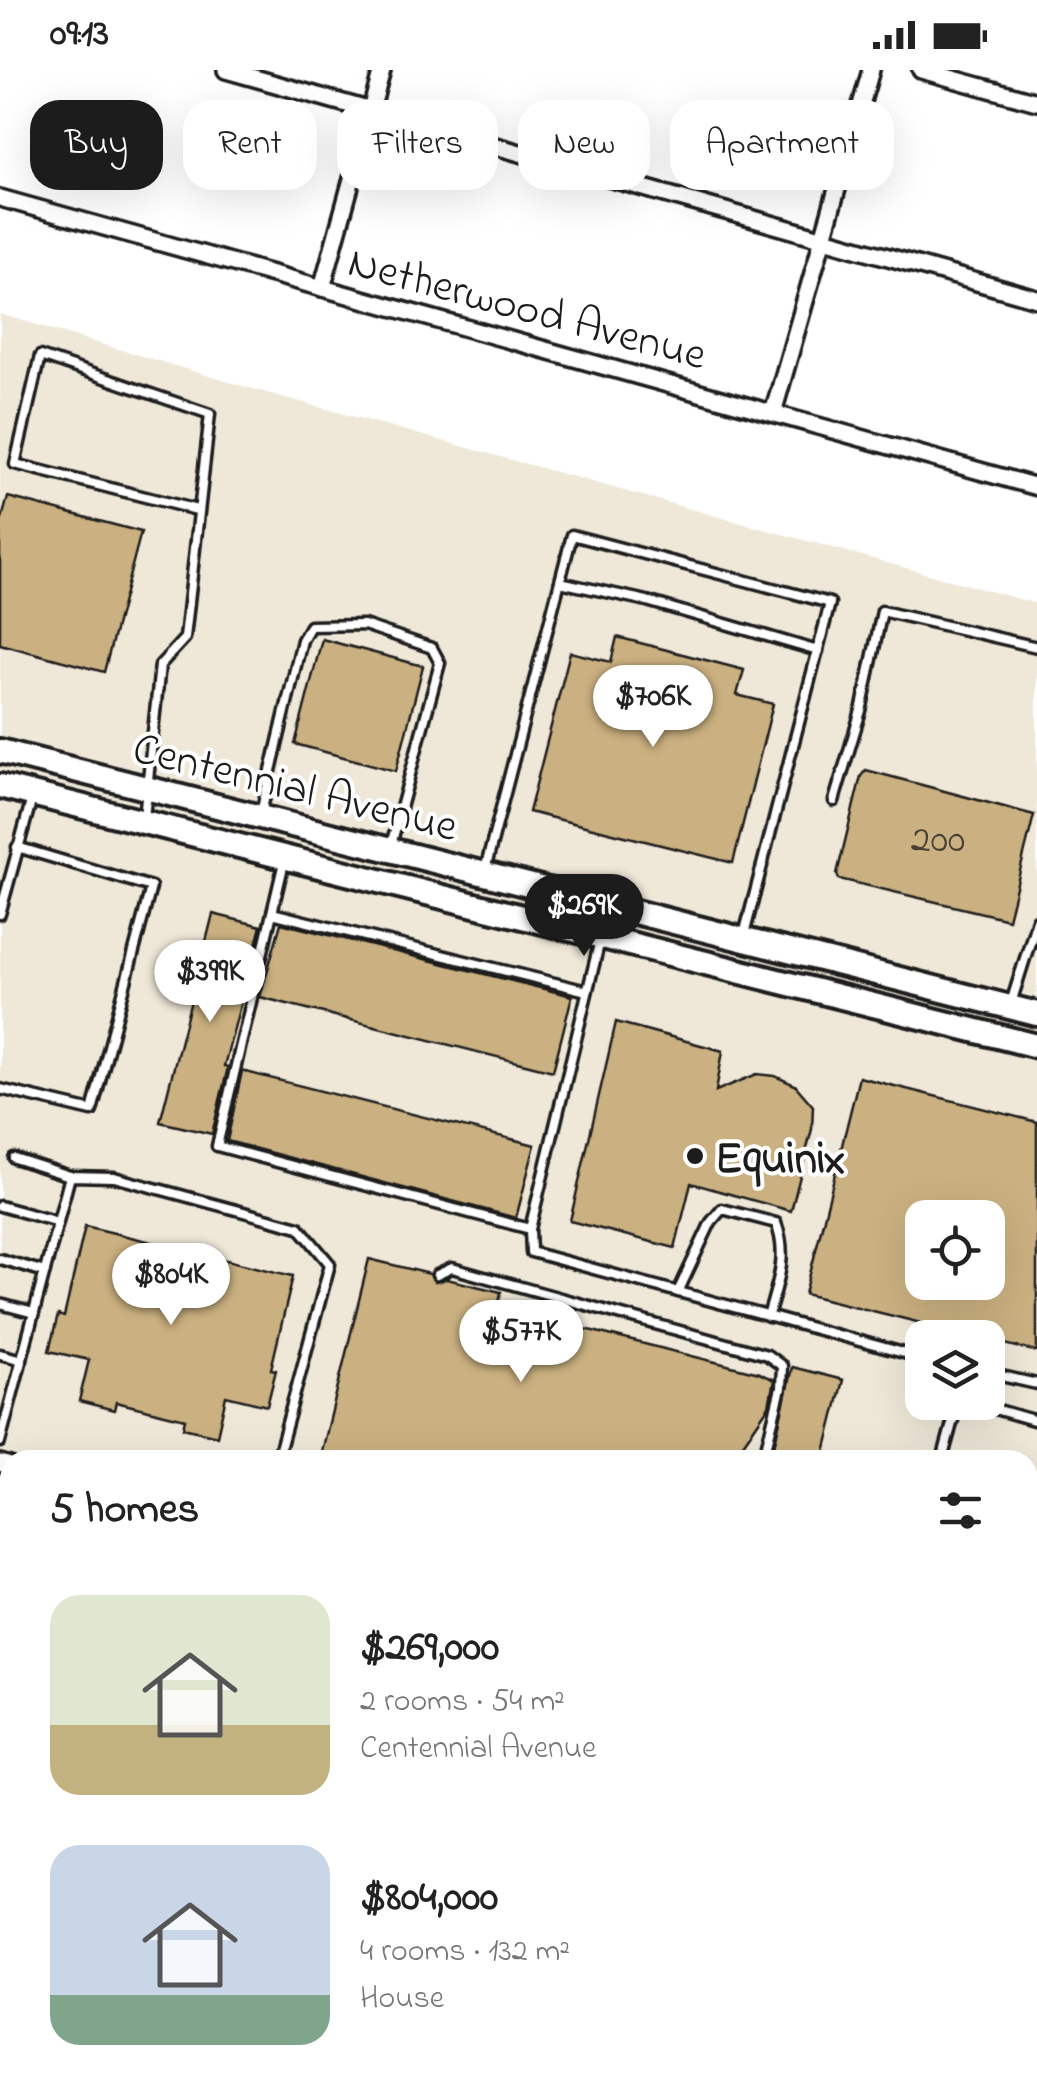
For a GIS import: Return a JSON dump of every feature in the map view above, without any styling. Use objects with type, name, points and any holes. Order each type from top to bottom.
[{"type":"main road","name":"Centennial Avenue","points":[[0,751],[1037,1014]]},
{"type":"main road","name":"Centennial Avenue","points":[[0,786],[1037,1046]]},
{"type":"street","points":[[226,70],[337,101]]},
{"type":"street","points":[[374,100],[382,70]]},
{"type":"street","points":[[773,413],[871,70]]},
{"type":"street","points":[[921,70],[1037,102]]},
{"type":"street","points":[[498,147],[1037,299]]},
{"type":"street","points":[[322,288],[349,190]]},
{"type":"street","name":"Netherwood Avenue","points":[[0,198],[1037,487]]},
{"type":"lane","points":[[143,822],[160,665],[186,638],[210,414],[40,356],[15,464],[197,510]]},
{"type":"lane","points":[[484,874],[572,536],[753,581],[830,603],[742,939]]},
{"type":"lane","points":[[560,582],[662,605],[818,651]]},
{"type":"lane","points":[[834,802],[862,707],[882,611],[1037,647]]},
{"type":"lane","points":[[260,817],[302,640],[310,626],[364,625],[432,648],[440,663],[390,850]]},
{"type":"lane","points":[[0,914],[33,794]]},
{"type":"lane","points":[[0,1089],[92,1110],[152,887],[17,847]]},
{"type":"lane","points":[[286,857],[217,1146],[530,1230]]},
{"type":"lane","points":[[272,912],[587,992]]},
{"type":"lane","points":[[1010,1007],[1037,920]]},
{"type":"lane","points":[[601,936],[530,1230],[531,1252],[905,1353]]},
{"type":"lane","points":[[14,1158],[70,1176],[114,1177],[299,1227],[330,1264],[280,1450]]},
{"type":"lane","points":[[0,1442],[70,1176]]},
{"type":"lane","points":[[0,1206],[58,1222]]},
{"type":"lane","points":[[678,1292],[710,1222],[722,1209],[735,1208],[776,1223],[783,1241],[783,1262],[768,1316]]},
{"type":"lane","points":[[0,1259],[44,1272]]},
{"type":"lane","points":[[438,1276],[452,1268],[767,1355],[782,1366],[781,1388],[765,1450]]},
{"type":"lane","points":[[0,1304],[34,1313]]},
{"type":"lane","points":[[0,1354],[22,1360]]},
{"type":"lane","points":[[1005,1376],[1037,1384]]},
{"type":"lane","points":[[1005,1412],[1037,1421]]},
{"type":"lane","points":[[945,1450],[953,1420]]},
{"type":"shaded area","points":[[0,314],[253,389],[1037,604],[1037,1450],[0,1450]]},
{"type":"building","points":[[8,497],[141,532],[104,672],[0,644],[0,526]]},
{"type":"building","points":[[617,637],[744,670],[737,695],[773,704],[733,863],[529,812],[570,652],[611,662]]},
{"type":"building","points":[[322,639],[423,666],[396,771],[295,744]]},
{"type":"building","points":[[866,770],[1034,815],[1008,919],[839,879],[837,874],[861,776]]},
{"type":"building","points":[[213,914],[261,926],[224,1066],[228,1067],[212,1134],[160,1122]]},
{"type":"building","points":[[281,923],[572,996],[553,1071],[260,997]]},
{"type":"building","name":"Equinix","points":[[616,1022],[723,1051],[716,1091],[757,1074],[775,1076],[795,1085],[813,1106],[812,1129],[791,1211],[691,1183],[675,1248],[570,1221]]},
{"type":"building","points":[[242,1071],[535,1145],[516,1218],[227,1141]]},
{"type":"building","points":[[859,1077],[1037,1122],[1037,1352],[1005,1344],[1005,1320],[909,1320],[805,1294]]},
{"type":"building","points":[[85,1226],[293,1276],[271,1369],[276,1370],[267,1406],[226,1396],[217,1436],[183,1428],[185,1419],[116,1402],[114,1410],[79,1401],[89,1360],[49,1351],[58,1315],[64,1317]]},
{"type":"building","points":[[369,1259],[430,1274],[435,1282],[447,1279],[501,1292],[498,1307],[774,1380],[769,1406],[736,1450],[322,1450]]},
{"type":"building","points":[[792,1367],[843,1380],[826,1450],[773,1450]]},
{"type":"place","name":"Equinix","points":[[695,1156]]}]
